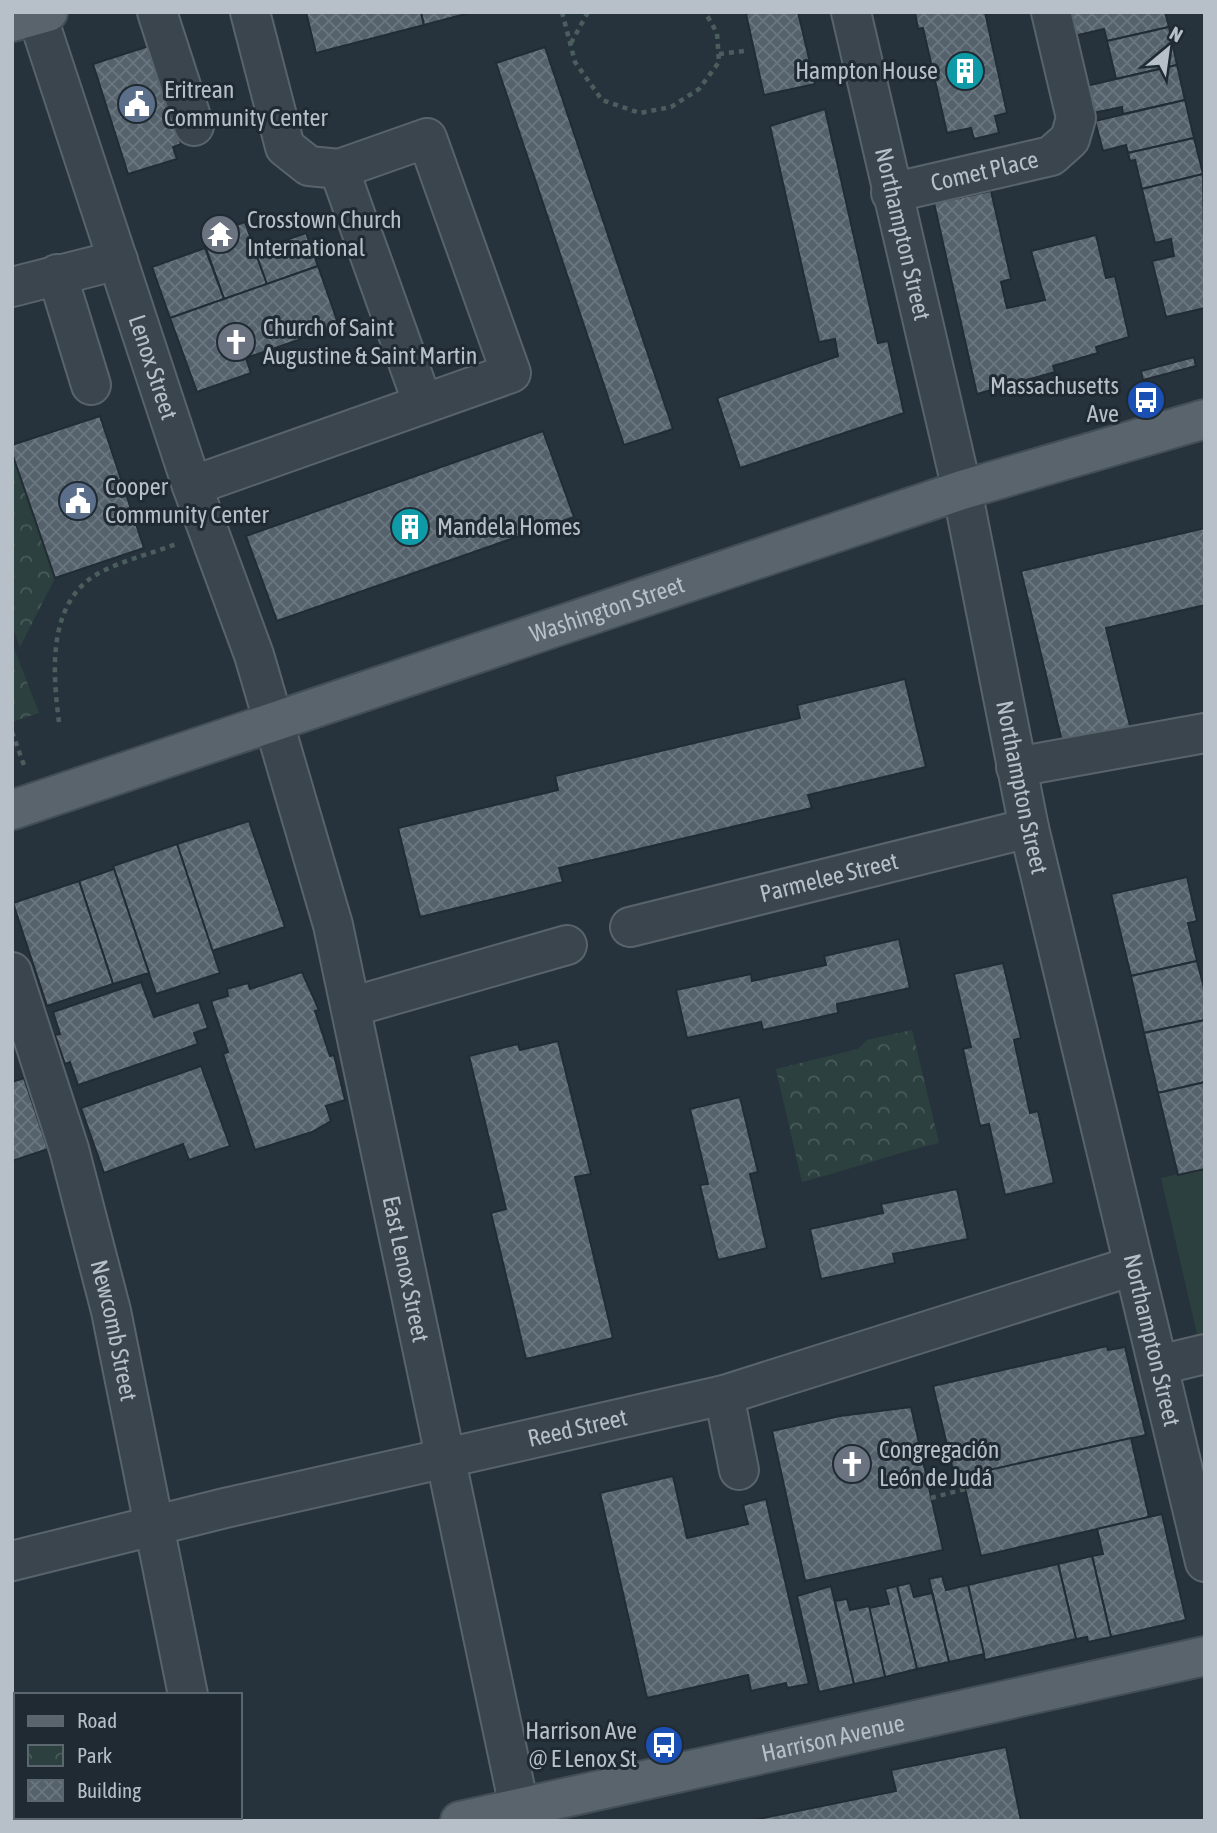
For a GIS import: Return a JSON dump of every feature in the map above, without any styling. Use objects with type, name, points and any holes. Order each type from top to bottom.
[{"type":"main road","name":"Washington Street","points":[[12,810],[962,490],[1205,419]]},
{"type":"main road","name":"Harrison Avenue","points":[[460,1821],[520,1814],[1205,1656]]},
{"type":"street","points":[[157,12],[194,126]]},
{"type":"street","points":[[192,486],[511,373],[427,138],[339,169],[309,166],[285,147],[250,12]]},
{"type":"street","name":"Northampton Street","points":[[851,12],[962,490],[1029,828],[1205,1562]]},
{"type":"street","name":"Comet Place","points":[[891,193],[1051,156],[1070,139],[1076,118],[1051,12]]},
{"type":"street","name":"Lenox Street","points":[[33,15],[118,260],[192,486],[254,655],[273,723]]},
{"type":"street","points":[[339,169],[423,404]]},
{"type":"street","points":[[12,287],[118,260]]},
{"type":"street","points":[[57,274],[91,385]]},
{"type":"street","name":"East Lenox Street","points":[[273,723],[333,925],[520,1814]]},
{"type":"street","points":[[1016,767],[1205,733]]},
{"type":"street","name":"Parmelee Street","points":[[630,927],[1029,828]]},
{"type":"street","points":[[351,1007],[567,945]]},
{"type":"street","name":"Newcomb Street","points":[[12,972],[69,1149],[107,1297],[188,1693]]},
{"type":"street","name":"Reed Street","points":[[12,1561],[225,1508],[447,1460],[724,1395],[1133,1266]]},
{"type":"street","points":[[1159,1365],[1205,1354]]},
{"type":"street","points":[[724,1395],[739,1470]]},
{"type":"path","points":[[562,12],[575,62],[602,100],[640,113],[671,107],[699,89],[719,62],[717,33],[705,12]]},
{"type":"path","points":[[570,44],[588,12]]},
{"type":"path","points":[[719,54],[744,51]]},
{"type":"path","points":[[59,722],[54,687],[58,624],[76,591],[103,570],[185,541]]},
{"type":"path","points":[[932,1498],[965,1489]]},
{"type":"green space","points":[[12,453],[55,578],[20,647],[12,625]]},
{"type":"green space","points":[[12,643],[39,713],[12,722]]},
{"type":"green space","points":[[912,1030],[939,1143],[802,1182],[776,1069],[858,1049],[867,1040]]},
{"type":"green space","points":[[1205,1168],[1205,1332],[1197,1334],[1161,1178]]},
{"type":"building","points":[[306,12],[421,12],[424,25],[316,53]]},
{"type":"building","points":[[421,12],[473,12],[424,25]]},
{"type":"building","points":[[798,12],[815,84],[764,95],[746,14]]},
{"type":"building","name":"Hampton House","points":[[915,12],[985,12],[1007,113],[995,116],[999,133],[974,139],[971,128],[947,133],[923,28],[918,29]]},
{"type":"building","points":[[1165,12],[1169,27],[1107,41],[1104,29],[1074,36],[1069,13]]},
{"type":"building","points":[[1169,27],[1177,65],[1116,79],[1107,41]]},
{"type":"building","name":"Eritrean Community Center","points":[[149,46],[181,144],[173,147],[177,159],[128,174],[93,64]]},
{"type":"building","points":[[545,47],[673,429],[624,445],[496,63]]},
{"type":"building","points":[[1177,65],[1185,100],[1123,114],[1122,107],[1093,113],[1086,86]]},
{"type":"building","points":[[1185,100],[1194,138],[1128,153],[1126,145],[1103,151],[1095,121]]},
{"type":"building","points":[[825,109],[878,343],[888,341],[904,413],[740,468],[717,398],[838,356],[835,339],[819,342],[770,126]]},
{"type":"building","points":[[1194,138],[1203,174],[1142,189],[1135,160],[1130,161],[1128,153]]},
{"type":"building","points":[[1203,174],[1205,308],[1166,317],[1152,261],[1174,256],[1171,239],[1155,243],[1142,189]]},
{"type":"building","points":[[991,191],[1011,279],[1001,282],[1007,308],[1045,300],[1031,251],[1096,235],[1106,278],[1115,276],[1129,337],[1096,347],[1098,353],[1053,366],[1055,372],[977,394],[934,203]]},
{"type":"building","points":[[245,222],[267,284],[224,299],[202,237]]},
{"type":"building","points":[[306,233],[318,266],[267,284],[255,251]]},
{"type":"building","points":[[205,248],[224,299],[170,318],[152,267]]},
{"type":"building","name":"Church of Saint Augustine & Saint Martin","points":[[318,266],[339,326],[246,358],[251,373],[197,392],[170,318]]},
{"type":"building","points":[[1194,357],[1196,366],[1143,380],[1141,371]]},
{"type":"building","name":"Cooper Community Center","points":[[100,416],[144,548],[55,578],[12,453],[12,445]]},
{"type":"building","name":"Mandela Homes","points":[[543,431],[574,517],[277,621],[246,536]]},
{"type":"building","points":[[1205,528],[1205,605],[1106,628],[1132,734],[1064,750],[1021,571]]},
{"type":"building","points":[[905,679],[926,767],[808,795],[812,808],[559,868],[563,882],[420,917],[398,828],[558,790],[555,776],[800,718],[797,705]]},
{"type":"building","points":[[249,821],[285,927],[212,951],[177,844]]},
{"type":"building","points":[[177,844],[220,973],[156,994],[113,866]]},
{"type":"building","points":[[114,869],[149,973],[113,984],[79,881]]},
{"type":"building","points":[[1187,877],[1197,921],[1188,923],[1197,961],[1131,976],[1111,894]]},
{"type":"building","points":[[79,881],[113,984],[47,1006],[13,903]]},
{"type":"building","points":[[899,939],[910,988],[837,1004],[838,1013],[763,1030],[761,1022],[687,1038],[676,990],[751,974],[752,981],[826,965],[824,956]]},
{"type":"building","points":[[1197,961],[1205,992],[1205,1020],[1144,1033],[1131,976]]},
{"type":"building","points":[[1003,963],[1021,1038],[1014,1040],[1030,1113],[1038,1111],[1054,1183],[1005,1195],[989,1124],[980,1126],[963,1049],[971,1047],[954,974]]},
{"type":"building","points":[[302,972],[319,1010],[315,1011],[330,1056],[334,1055],[345,1100],[326,1106],[331,1121],[312,1132],[255,1150],[223,1054],[228,1052],[211,1001],[228,996],[227,989],[248,983],[250,989]]},
{"type":"building","points":[[141,982],[154,1017],[199,1002],[208,1028],[194,1033],[198,1044],[78,1085],[70,1062],[65,1064],[55,1035],[60,1034],[53,1012]]},
{"type":"building","points":[[1205,1020],[1205,1082],[1158,1093],[1144,1033]]},
{"type":"building","points":[[558,1041],[591,1174],[575,1177],[613,1338],[526,1359],[491,1213],[506,1209],[469,1056],[518,1044],[520,1050]]},
{"type":"building","points":[[201,1066],[230,1146],[189,1160],[183,1144],[104,1173],[81,1108]]},
{"type":"building","points":[[24,1078],[48,1149],[12,1161],[12,1082]]},
{"type":"building","points":[[1205,1082],[1205,1169],[1178,1175],[1158,1093]]},
{"type":"building","points":[[740,1097],[758,1172],[750,1174],[767,1248],[718,1260],[700,1185],[708,1184],[690,1109]]},
{"type":"building","points":[[957,1189],[968,1239],[893,1254],[895,1263],[821,1279],[810,1229],[883,1213],[881,1204]]},
{"type":"building","points":[[1107,1346],[1108,1350],[1125,1347],[1146,1435],[955,1479],[933,1386]]},
{"type":"building","name":"Congregación León de Judá","points":[[911,1407],[943,1550],[805,1581],[772,1431],[840,1416]]},
{"type":"building","points":[[1131,1438],[1149,1517],[981,1556],[962,1476]]},
{"type":"building","points":[[673,1476],[687,1538],[748,1524],[743,1505],[766,1499],[809,1684],[787,1688],[786,1683],[751,1691],[748,1675],[647,1698],[600,1493]]},
{"type":"building","points":[[1162,1514],[1186,1620],[1111,1637],[1092,1556],[1103,1554],[1097,1529]]},
{"type":"building","points":[[1092,1556],[1111,1637],[1088,1642],[1087,1637],[1076,1639],[1058,1564]]},
{"type":"building","points":[[1058,1564],[1076,1639],[985,1660],[968,1585]]},
{"type":"building","points":[[942,1576],[946,1590],[968,1585],[984,1654],[949,1662],[929,1579]]},
{"type":"building","points":[[910,1583],[914,1597],[932,1593],[949,1662],[917,1669],[897,1586]]},
{"type":"building","points":[[831,1586],[854,1684],[819,1692],[797,1596]]},
{"type":"building","points":[[897,1586],[917,1669],[885,1677],[869,1608],[889,1604],[885,1589]]},
{"type":"building","points":[[847,1599],[850,1610],[869,1606],[885,1677],[854,1684],[835,1601]]},
{"type":"building","points":[[1006,1747],[1021,1821],[749,1821],[896,1791],[891,1770]]},
{"type":"place","name":"Hampton House","points":[[965,71]]},
{"type":"place","name":"Eritrean Community Center","points":[[137,104]]},
{"type":"place","name":"Crosstown Church International","points":[[220,234]]},
{"type":"place","name":"Church of Saint Augustine & Saint Martin","points":[[236,342]]},
{"type":"place","name":"Massachusetts Ave","points":[[1146,400]]},
{"type":"place","name":"Cooper Community Center","points":[[78,501]]},
{"type":"place","name":"Mandela Homes","points":[[410,527]]},
{"type":"place","name":"Congregación León de Judá","points":[[852,1464]]},
{"type":"place","name":"Harrison Ave @ E Lenox St","points":[[664,1745]]}]
